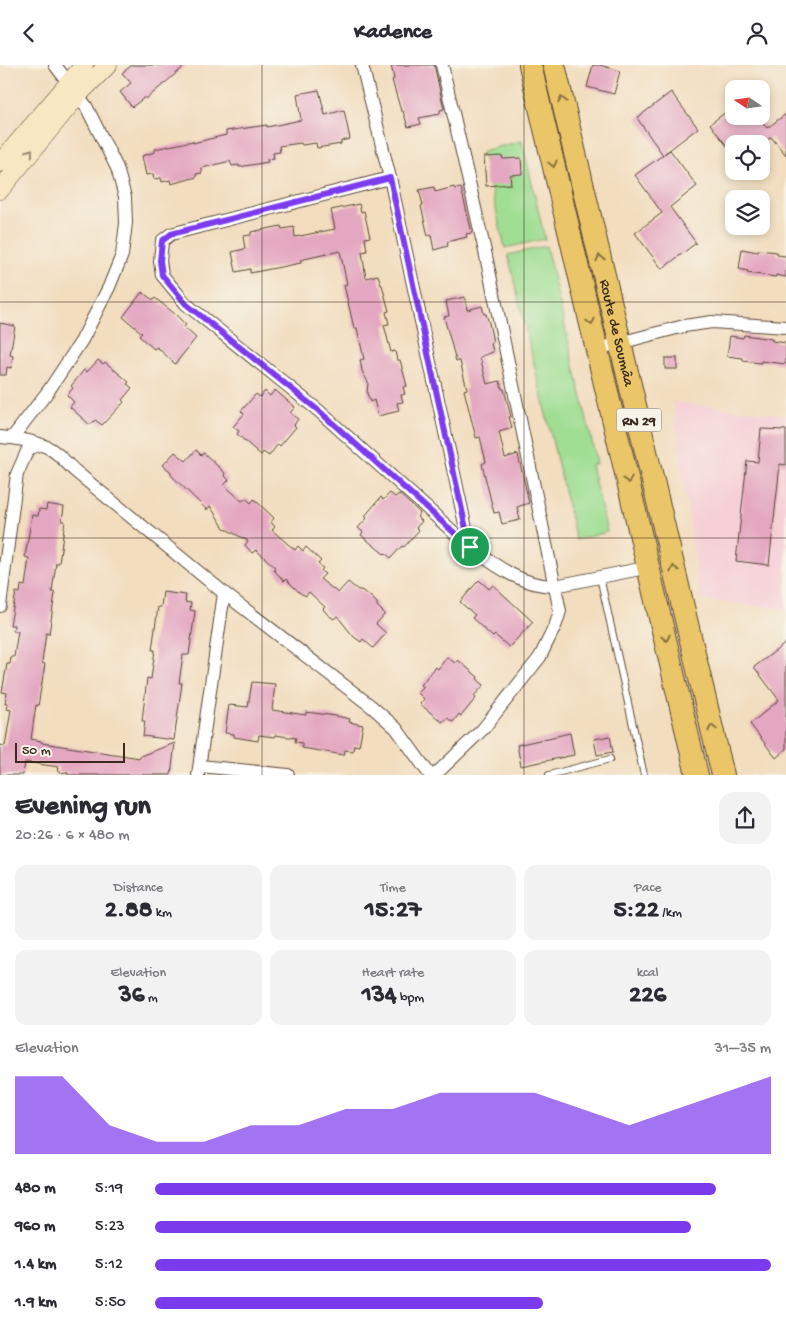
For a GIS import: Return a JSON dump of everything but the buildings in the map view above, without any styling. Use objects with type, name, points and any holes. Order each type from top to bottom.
[{"type":"highway","name":"Route de Soumâa","points":[[530,65],[650,567],[697,775]]},
{"type":"highway","name":"Route de Soumâa","points":[[554,65],[723,775]]},
{"type":"street","points":[[55,65],[97,126],[116,168],[125,197],[126,223],[122,255],[109,287],[82,340],[49,390],[6,438],[39,445],[55,452],[75,471],[224,593],[396,728],[430,775]]},
{"type":"street","points":[[0,190],[73,89],[84,65]]},
{"type":"street","points":[[0,163],[73,89],[108,65]]},
{"type":"street","points":[[362,65],[390,178],[470,547]]},
{"type":"street","points":[[434,775],[483,729],[540,657],[556,624],[560,611],[486,256],[442,65]]},
{"type":"street","points":[[390,178],[171,234],[162,241],[160,261],[162,275],[186,304],[319,411],[470,547],[488,560],[524,581],[541,586],[555,586],[650,567]]},
{"type":"street","points":[[597,349],[684,326],[712,322],[786,327]]},
{"type":"street","points":[[0,606],[17,474],[28,449],[39,445]]},
{"type":"street","points":[[224,593],[199,770],[288,775]]},
{"type":"lane","points":[[600,577],[644,775]]},
{"type":"lane","points":[[548,775],[610,759]]},
{"type":"shaded area","points":[[673,402],[786,415],[786,610],[700,599]]},
{"type":"green space","points":[[522,141],[545,239],[505,248],[482,151]]},
{"type":"green space","points":[[546,246],[597,463],[591,465],[607,532],[576,540],[508,255]]},
{"type":"route","points":[[390,178],[470,547],[319,411],[186,304],[162,275],[160,261],[162,241],[171,234],[390,178]]}]
